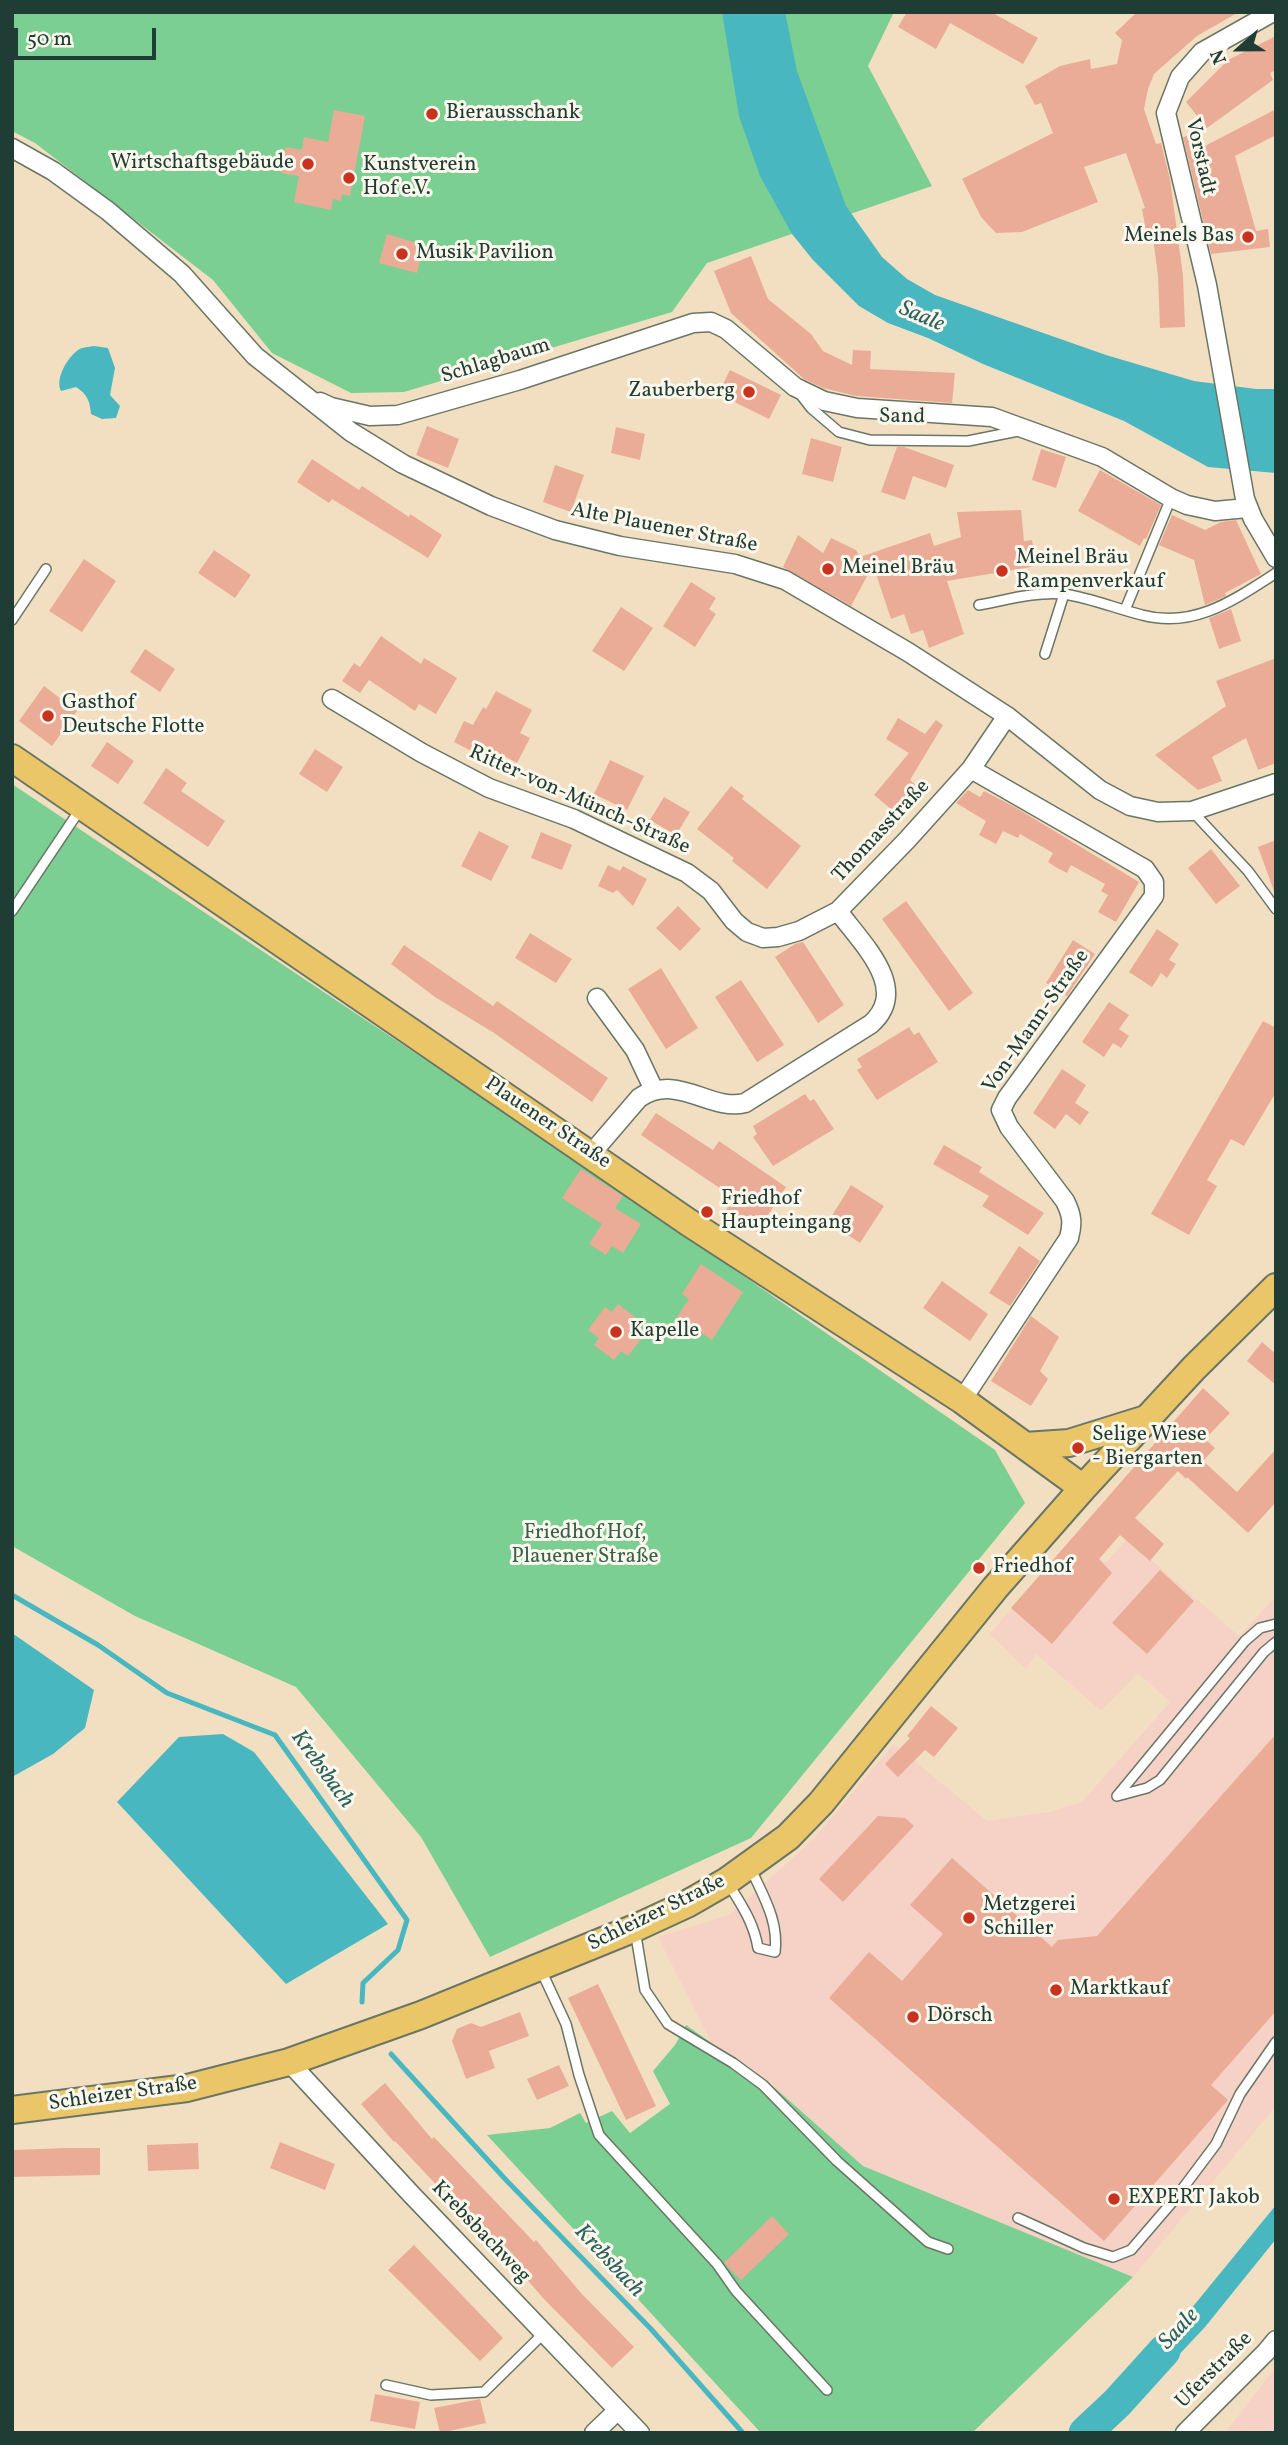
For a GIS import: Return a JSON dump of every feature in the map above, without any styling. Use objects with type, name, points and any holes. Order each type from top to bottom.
[{"type":"main road","name":"Plauener Straße","points":[[12,758],[703,1232],[962,1401],[1083,1488]]},
{"type":"main road","name":"Schleizer Straße","points":[[12,2110],[187,2088],[289,2062],[421,2015],[635,1928],[687,1904],[727,1881],[788,1837],[842,1780],[995,1588],[1083,1488],[1210,1352],[1276,1287]]},
{"type":"main road","points":[[1025,1446],[1078,1441],[1148,1418]]},
{"type":"street","name":"Vorstadt","points":[[1247,508],[1207,285],[1166,113],[1180,77],[1202,52],[1273,12]]},
{"type":"street","name":"Alte Plauener Straße","points":[[12,148],[53,171],[108,211],[182,274],[255,356],[351,432],[393,457],[491,506],[555,530],[620,546],[686,554],[735,564],[785,580],[908,652],[1007,716],[1100,790],[1130,806],[1158,812],[1192,811],[1276,783]]},
{"type":"street","name":"Schlagbaum","points":[[295,389],[331,407],[370,416],[398,415],[520,380],[693,323],[711,322]]},
{"type":"street","name":"Sand","points":[[711,322],[726,329],[747,345],[795,387],[824,401],[857,408],[992,417],[1102,457],[1171,498],[1194,507],[1215,511],[1247,508]]},
{"type":"street","points":[[1247,508],[1276,558]]},
{"type":"street","name":"Ritter-von-Münch-Straße","points":[[332,699],[422,753],[489,788],[573,819],[687,873],[712,891],[734,921],[755,935],[763,938],[788,934],[838,911]]},
{"type":"street","name":"Thomasstraße","points":[[654,1090],[687,1092],[736,1106],[745,1103],[880,1016],[888,992],[883,976],[838,911],[971,769],[1007,716]]},
{"type":"street","name":"Von-Mann-Straße","points":[[962,1401],[1069,1238],[1072,1226],[1072,1214],[1065,1201],[1009,1127],[1001,1110],[1154,896],[1154,882],[1145,869],[971,769]]},
{"type":"street","points":[[591,1154],[639,1098],[654,1090],[635,1050],[597,998]]},
{"type":"street","name":"Krebsbachweg","points":[[289,2062],[640,2433]]},
{"type":"street","name":"Uferstraße","points":[[1185,2433],[1276,2340]]},
{"type":"street","points":[[594,2433],[618,2410]]},
{"type":"lane","name":"Sand","points":[[795,387],[811,408],[839,432],[870,440],[968,441],[1027,429]]},
{"type":"lane","points":[[1125,610],[1171,498]]},
{"type":"lane","points":[[12,620],[46,569]]},
{"type":"lane","points":[[979,604],[1033,595],[1064,594],[1164,620],[1184,619],[1224,606],[1276,573]]},
{"type":"lane","points":[[1045,654],[1064,594]]},
{"type":"lane","points":[[12,911],[82,806]]},
{"type":"lane","points":[[1192,811],[1248,871],[1276,909]]},
{"type":"lane","points":[[1276,1624],[1260,1628],[1245,1641],[1117,1796],[1147,1788],[1160,1780],[1264,1651],[1276,1642]]},
{"type":"lane","points":[[727,1881],[748,1914],[758,1948],[775,1952],[777,1937],[774,1920],[749,1866]]},
{"type":"lane","points":[[635,1928],[645,1990],[668,2024],[733,2063],[763,2085],[837,2161],[928,2242],[947,2249]]},
{"type":"lane","points":[[539,1967],[566,2024],[579,2076],[599,2135],[827,2390]]},
{"type":"lane","points":[[1018,2218],[1084,2248],[1113,2257],[1131,2250],[1174,2200],[1216,2144],[1240,2094],[1276,2042]]},
{"type":"lane","points":[[386,2385],[431,2395],[484,2392],[544,2333]]},
{"type":"shaded area","points":[[1073,1537],[1106,1563],[1127,1539],[1239,1636],[1276,1597],[1276,2106],[1133,2277],[863,2166],[775,2088],[711,2042],[658,1937],[729,1915],[812,1841],[894,1744],[987,1821],[1050,1812],[1082,1802],[1170,1702],[1138,1673],[1101,1711],[1036,1654],[1026,1669],[990,1634]]},
{"type":"shaded area","points":[[1276,2367],[1276,2433],[1225,2433]]},
{"type":"green space","points":[[12,12],[894,12],[868,66],[932,186],[707,263],[672,312],[404,392],[351,393],[272,353],[213,280],[35,143],[12,131]]},
{"type":"green space","name":"Friedhof Hof, Plauener Straße","points":[[12,784],[595,1173],[995,1450],[1025,1503],[751,1838],[490,1957],[421,1837],[296,1687],[135,1616],[12,1546]]},
{"type":"green space","points":[[686,2025],[775,2088],[863,2166],[1133,2277],[972,2433],[761,2433],[487,2135],[550,2128],[580,2113],[586,2123],[612,2111],[630,2133],[670,2104],[653,2071],[675,2045]]},
{"type":"water","points":[[722,12],[785,12],[797,71],[846,206],[882,257],[907,279],[935,295],[1106,355],[1194,381],[1276,389],[1276,473],[1208,467],[1124,421],[888,323],[859,306],[813,260],[792,234],[760,176],[739,116]]},
{"type":"water","points":[[94,346],[108,348],[115,368],[110,395],[120,406],[116,418],[102,419],[91,414],[87,398],[76,387],[61,391],[61,375],[70,358],[80,349]]},
{"type":"water","points":[[12,1633],[94,1690],[85,1728],[53,1754],[12,1777]]},
{"type":"water","points":[[223,1734],[254,1752],[388,1924],[286,1984],[117,1802],[179,1737]]},
{"type":"water","points":[[1276,2205],[1276,2239],[1205,2327],[1144,2392],[1132,2381]]},
{"type":"building","points":[[907,12],[991,12],[1038,38],[1023,64],[950,23],[936,49],[898,27]]},
{"type":"building","points":[[1137,12],[1239,12],[1197,36],[1154,74],[1144,109],[1156,144],[1161,143],[1170,179],[1183,276],[1185,327],[1160,328],[1158,276],[1152,230],[1146,231],[1142,209],[1145,208],[1126,153],[1084,167],[1098,202],[1022,232],[996,233],[981,217],[962,179],[1053,133],[1041,103],[1035,105],[1025,86],[1060,66],[1090,59],[1091,69],[1117,64],[1122,40],[1115,33]]},
{"type":"building","points":[[1276,36],[1276,70],[1270,73],[1273,80],[1207,128],[1186,102],[1228,60]]},
{"type":"building","points":[[1276,109],[1276,135],[1235,156],[1256,231],[1268,229],[1270,247],[1211,254],[1183,137],[1195,134],[1203,147]]},
{"type":"building","points":[[334,110],[365,116],[350,196],[342,194],[341,201],[333,199],[331,210],[294,202],[299,176],[281,173],[286,147],[302,150],[304,137],[328,142]]},
{"type":"building","name":"Musik Pavilion","points":[[387,234],[424,245],[417,273],[379,263]]},
{"type":"building","points":[[751,256],[768,299],[811,334],[823,351],[852,365],[853,350],[871,351],[870,369],[955,373],[952,403],[856,396],[823,388],[804,379],[731,313],[714,271]]},
{"type":"building","points":[[730,370],[781,395],[769,419],[718,394]]},
{"type":"building","points":[[427,426],[459,439],[448,468],[416,455]]},
{"type":"building","points":[[616,427],[645,434],[640,460],[611,453]]},
{"type":"building","points":[[811,438],[842,447],[833,482],[802,474]]},
{"type":"building","points":[[897,447],[904,447],[954,465],[946,488],[913,476],[905,500],[881,492]]},
{"type":"building","points":[[1041,449],[1066,457],[1056,488],[1032,480]]},
{"type":"building","points":[[312,459],[359,490],[362,486],[442,535],[428,558],[332,499],[329,503],[297,482]]},
{"type":"building","points":[[555,465],[584,475],[571,512],[543,502]]},
{"type":"building","points":[[1100,470],[1161,505],[1146,539],[1144,538],[1140,546],[1078,511]]},
{"type":"building","points":[[1021,510],[1024,541],[1032,540],[1035,556],[1031,567],[947,581],[964,634],[929,648],[923,630],[911,634],[904,614],[891,619],[873,565],[851,606],[783,567],[798,535],[823,553],[831,538],[856,550],[860,557],[930,533],[934,546],[961,537],[957,512]]},
{"type":"building","points":[[1172,515],[1205,530],[1221,522],[1236,520],[1261,574],[1225,593],[1226,596],[1205,605],[1194,560],[1159,545]]},
{"type":"building","points":[[214,550],[251,575],[235,598],[198,573]]},
{"type":"building","points":[[84,559],[116,581],[82,632],[49,611]]},
{"type":"building","points":[[691,582],[716,598],[709,609],[716,614],[695,647],[663,626]]},
{"type":"building","points":[[621,607],[653,628],[624,671],[592,651]]},
{"type":"building","points":[[1231,609],[1241,641],[1219,649],[1209,618]]},
{"type":"building","points":[[381,636],[421,664],[424,658],[457,678],[436,714],[419,704],[415,711],[369,680],[360,693],[342,681],[354,663],[360,667]]},
{"type":"building","points":[[145,649],[175,669],[160,692],[130,672]]},
{"type":"building","points":[[1276,658],[1276,763],[1258,770],[1246,738],[1212,757],[1222,781],[1198,790],[1155,755],[1226,706],[1216,681]]},
{"type":"building","name":"Gasthof Deutsche Flotte","points":[[44,686],[77,711],[52,746],[19,721]]},
{"type":"building","points":[[496,691],[532,710],[520,733],[530,738],[517,763],[484,745],[479,755],[454,742],[464,721],[473,725]]},
{"type":"building","points":[[898,718],[925,734],[936,720],[943,725],[910,780],[919,788],[897,814],[874,795],[909,753],[886,739]]},
{"type":"building","points":[[107,742],[134,761],[118,784],[91,766]]},
{"type":"building","points":[[315,749],[343,767],[327,792],[299,774]]},
{"type":"building","points":[[610,760],[644,776],[627,810],[594,794]]},
{"type":"building","points":[[166,768],[187,783],[181,791],[225,821],[208,847],[143,803]]},
{"type":"building","points":[[731,786],[744,796],[742,799],[801,846],[767,889],[697,829]]},
{"type":"building","points":[[968,790],[980,797],[984,791],[1013,806],[1139,882],[1116,922],[1098,912],[1108,895],[1101,891],[1105,884],[1071,865],[1067,873],[1057,868],[1048,862],[1053,853],[1020,834],[1018,838],[1003,831],[996,844],[979,835],[986,821],[956,803]]},
{"type":"building","points":[[664,797],[690,812],[676,835],[650,820]]},
{"type":"building","points":[[479,831],[509,846],[491,881],[461,866]]},
{"type":"building","points":[[541,832],[572,845],[562,870],[531,858]]},
{"type":"building","points":[[1276,840],[1276,891],[1274,891],[1258,847]]},
{"type":"building","points":[[1211,849],[1240,886],[1216,904],[1188,868]]},
{"type":"building","points":[[608,865],[620,871],[623,866],[647,879],[633,906],[617,890],[613,893],[598,886]]},
{"type":"building","points":[[906,901],[973,993],[949,1011],[882,919]]},
{"type":"building","points":[[678,906],[701,929],[680,951],[656,928]]},
{"type":"building","points":[[1157,929],[1179,944],[1169,960],[1176,964],[1167,978],[1161,973],[1152,987],[1129,972]]},
{"type":"building","points":[[530,933],[572,959],[556,983],[515,958]]},
{"type":"building","points":[[1073,940],[1095,954],[1067,996],[1046,983]]},
{"type":"building","points":[[803,942],[844,1005],[818,1023],[775,957]]},
{"type":"building","points":[[404,945],[493,1006],[497,1001],[608,1078],[592,1102],[494,1033],[435,997],[391,964]]},
{"type":"building","points":[[661,968],[698,1028],[666,1049],[628,989]]},
{"type":"building","points":[[741,980],[784,1045],[757,1062],[715,997]]},
{"type":"building","points":[[1109,1002],[1129,1015],[1119,1029],[1129,1036],[1121,1048],[1113,1043],[1104,1057],[1082,1042]]},
{"type":"building","points":[[1263,1021],[1276,1028],[1276,1092],[1244,1146],[1231,1139],[1207,1180],[1217,1186],[1189,1235],[1151,1214]]},
{"type":"building","points":[[909,1027],[914,1035],[919,1032],[938,1062],[877,1100],[857,1070],[862,1067],[857,1059]]},
{"type":"building","points":[[1062,1069],[1086,1085],[1075,1103],[1089,1112],[1080,1125],[1066,1114],[1055,1129],[1033,1113]]},
{"type":"building","points":[[805,1094],[810,1101],[814,1099],[834,1129],[773,1166],[753,1137],[757,1134],[753,1126]]},
{"type":"building","points":[[656,1113],[713,1150],[719,1141],[786,1187],[757,1232],[726,1210],[733,1197],[641,1135]]},
{"type":"building","points":[[944,1145],[982,1167],[979,1172],[1044,1213],[1028,1235],[982,1206],[989,1196],[933,1164]]},
{"type":"building","points":[[581,1169],[623,1196],[615,1208],[641,1224],[623,1253],[612,1246],[606,1255],[589,1244],[602,1224],[562,1198]]},
{"type":"building","points":[[851,1185],[884,1206],[860,1243],[828,1222]]},
{"type":"building","points":[[1019,1246],[1040,1261],[1010,1306],[989,1293]]},
{"type":"building","points":[[701,1264],[743,1292],[712,1340],[677,1317],[689,1299],[682,1294]]},
{"type":"building","points":[[942,1281],[988,1314],[970,1341],[923,1308]]},
{"type":"building","name":"Kapelle","points":[[618,1304],[639,1320],[633,1327],[644,1335],[628,1356],[621,1351],[614,1360],[594,1345],[599,1338],[588,1330],[605,1307],[612,1312]]},
{"type":"building","points":[[1031,1316],[1059,1337],[1040,1371],[1048,1379],[1031,1406],[991,1381]]},
{"type":"building","points":[[1262,1342],[1276,1354],[1276,1385],[1247,1361]]},
{"type":"building","points":[[1203,1388],[1230,1413],[1205,1439],[1215,1448],[1203,1461],[1237,1492],[1276,1449],[1276,1502],[1248,1533],[1178,1471],[1135,1518],[1164,1544],[1150,1561],[1120,1535],[1099,1559],[1112,1573],[1052,1644],[1011,1608]]},
{"type":"building","points":[[1160,1570],[1194,1601],[1147,1654],[1112,1623]]},
{"type":"building","points":[[931,1706],[958,1728],[934,1757],[925,1750],[898,1777],[885,1764],[910,1738],[907,1736]]},
{"type":"building","name":"Marktkauf","points":[[1276,1734],[1276,2011],[1211,2085],[1228,2100],[1104,2241],[829,1998],[869,1952],[902,1981],[943,1934],[910,1905],[952,1858],[1052,1947],[1058,1940],[1097,1936]]},
{"type":"building","points":[[878,1816],[905,1818],[914,1826],[843,1902],[819,1879]]},
{"type":"building","points":[[598,1984],[656,2106],[626,2120],[568,1998]]},
{"type":"building","points":[[520,2012],[529,2036],[489,2051],[495,2068],[466,2079],[452,2041],[457,2029],[471,2023],[481,2027]]},
{"type":"building","points":[[559,2065],[569,2086],[537,2100],[527,2079]]},
{"type":"building","points":[[385,2083],[432,2139],[434,2137],[534,2242],[536,2240],[581,2293],[634,2347],[612,2368],[543,2298],[496,2244],[494,2246],[394,2142],[361,2104]]},
{"type":"building","points":[[280,2142],[335,2164],[325,2190],[270,2168]]},
{"type":"building","points":[[198,2143],[199,2169],[148,2171],[147,2145]]},
{"type":"building","points":[[100,2148],[100,2175],[12,2177],[12,2150]]},
{"type":"building","points":[[772,2216],[789,2234],[741,2280],[724,2263]]},
{"type":"building","points":[[414,2245],[503,2338],[480,2361],[388,2270]]},
{"type":"building","points":[[375,2394],[420,2402],[415,2429],[370,2421]]},
{"type":"building","points":[[480,2399],[486,2423],[440,2433],[434,2408]]},
{"type":"waterway","name":"Krebsbach","points":[[12,1595],[98,1645],[167,1693],[275,1735],[407,1920],[398,1950],[363,1983],[362,2002]]},
{"type":"waterway","name":"Krebsbach","points":[[391,2054],[506,2180],[651,2329],[743,2433]]},
{"type":"waterway","name":"Saale","points":[[1085,2433],[1117,2403],[1164,2351]]},
{"type":"place","name":"Bierausschank","points":[[432,114]]},
{"type":"place","name":"Wirtschaftsgebäude","points":[[308,164]]},
{"type":"place","name":"Kunstverein Hof e.V.","points":[[349,178]]},
{"type":"place","name":"Meinels Bas","points":[[1248,237]]},
{"type":"place","name":"Musik Pavilion","points":[[402,254]]},
{"type":"place","name":"Zauberberg","points":[[749,392]]},
{"type":"place","name":"Meinel Bräu","points":[[828,569]]},
{"type":"place","name":"Meinel Bräu Rampenverkauf","points":[[1002,571]]},
{"type":"place","name":"Gasthof Deutsche Flotte","points":[[48,716]]},
{"type":"place","name":"Friedhof Haupteingang","points":[[707,1212]]},
{"type":"place","name":"Kapelle","points":[[616,1332]]},
{"type":"place","name":"Selige Wiese - Biergarten","points":[[1078,1448]]},
{"type":"place","name":"Friedhof","points":[[979,1568]]},
{"type":"place","name":"Metzgerei Schiller","points":[[969,1918]]},
{"type":"place","name":"Marktkauf","points":[[1056,1990]]},
{"type":"place","name":"Dörsch","points":[[913,2017]]},
{"type":"place","name":"EXPERT Jakob","points":[[1114,2199]]}]
